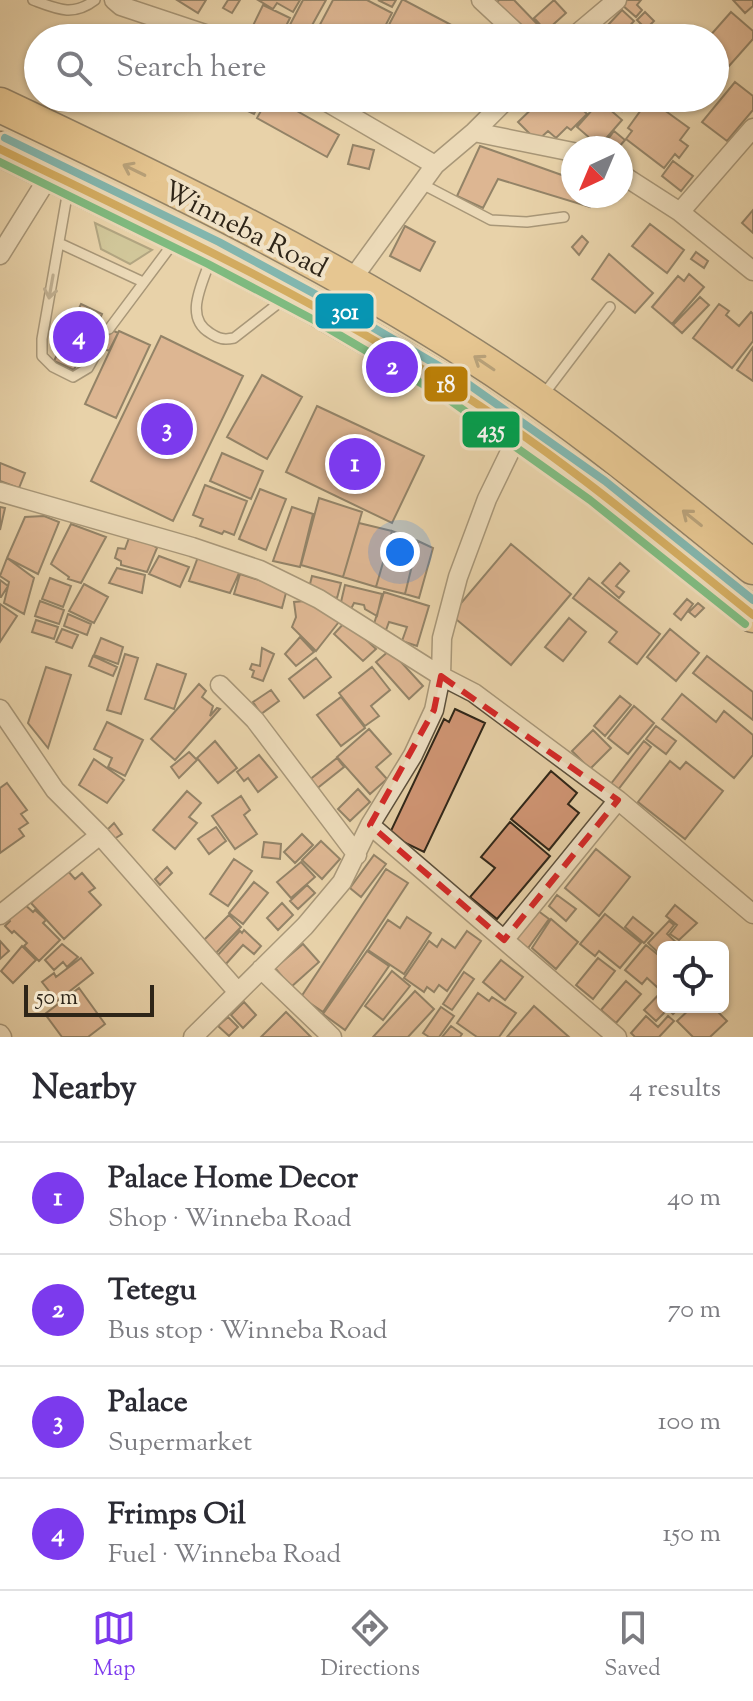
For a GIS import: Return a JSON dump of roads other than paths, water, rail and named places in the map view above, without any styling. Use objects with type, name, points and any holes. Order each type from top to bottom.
[{"type":"highway","name":"Winneba Road","points":[[0,105],[232,219],[350,282],[471,354],[597,442],[753,567]]},
{"type":"highway","name":"Winneba Road","points":[[0,149],[213,253],[455,389],[597,490],[753,615]]},
{"type":"street","points":[[114,0],[121,6],[175,24]]},
{"type":"street","points":[[481,0],[507,24]]},
{"type":"street","points":[[589,24],[617,0]]},
{"type":"street","points":[[344,112],[435,165]]},
{"type":"street","points":[[350,282],[435,165],[494,112]]},
{"type":"street","points":[[680,212],[753,128]]},
{"type":"street","points":[[474,132],[561,150]]},
{"type":"street","points":[[0,255],[60,178]]},
{"type":"street","points":[[633,182],[680,212],[753,271]]},
{"type":"street","points":[[193,1037],[305,926],[342,882],[370,825],[413,755],[434,710],[441,676],[442,638],[458,577],[487,499],[519,433]]},
{"type":"street","points":[[0,492],[192,547],[260,570],[319,599],[441,676],[474,693],[618,800],[753,914]]},
{"type":"street","points":[[220,685],[255,720],[357,855]]},
{"type":"street","points":[[0,709],[55,790],[100,835],[237,991]]},
{"type":"street","points":[[504,940],[618,800]]},
{"type":"street","points":[[370,825],[617,1037]]},
{"type":"street","points":[[0,915],[100,835]]},
{"type":"street","points":[[261,969],[332,1037]]},
{"type":"lane","points":[[33,0],[71,11],[82,10],[95,0]]},
{"type":"lane","points":[[60,178],[59,243],[42,339],[42,356],[53,367],[73,377],[88,368],[100,347]]},
{"type":"lane","points":[[420,183],[491,220],[527,222],[564,217]]},
{"type":"lane","points":[[109,329],[177,237]]},
{"type":"lane","points":[[59,243],[143,282]]},
{"type":"lane","points":[[213,253],[195,312],[201,328],[214,336],[224,340],[234,338],[290,294]]},
{"type":"lane","points":[[539,400],[610,307]]},
{"type":"place","name":"Frimps Oil","points":[[79,337]]},
{"type":"place","name":"Tetegu","points":[[392,367]]},
{"type":"place","name":"Palace","points":[[167,429]]},
{"type":"place","name":"Palace Home Decor","points":[[355,464]]}]
